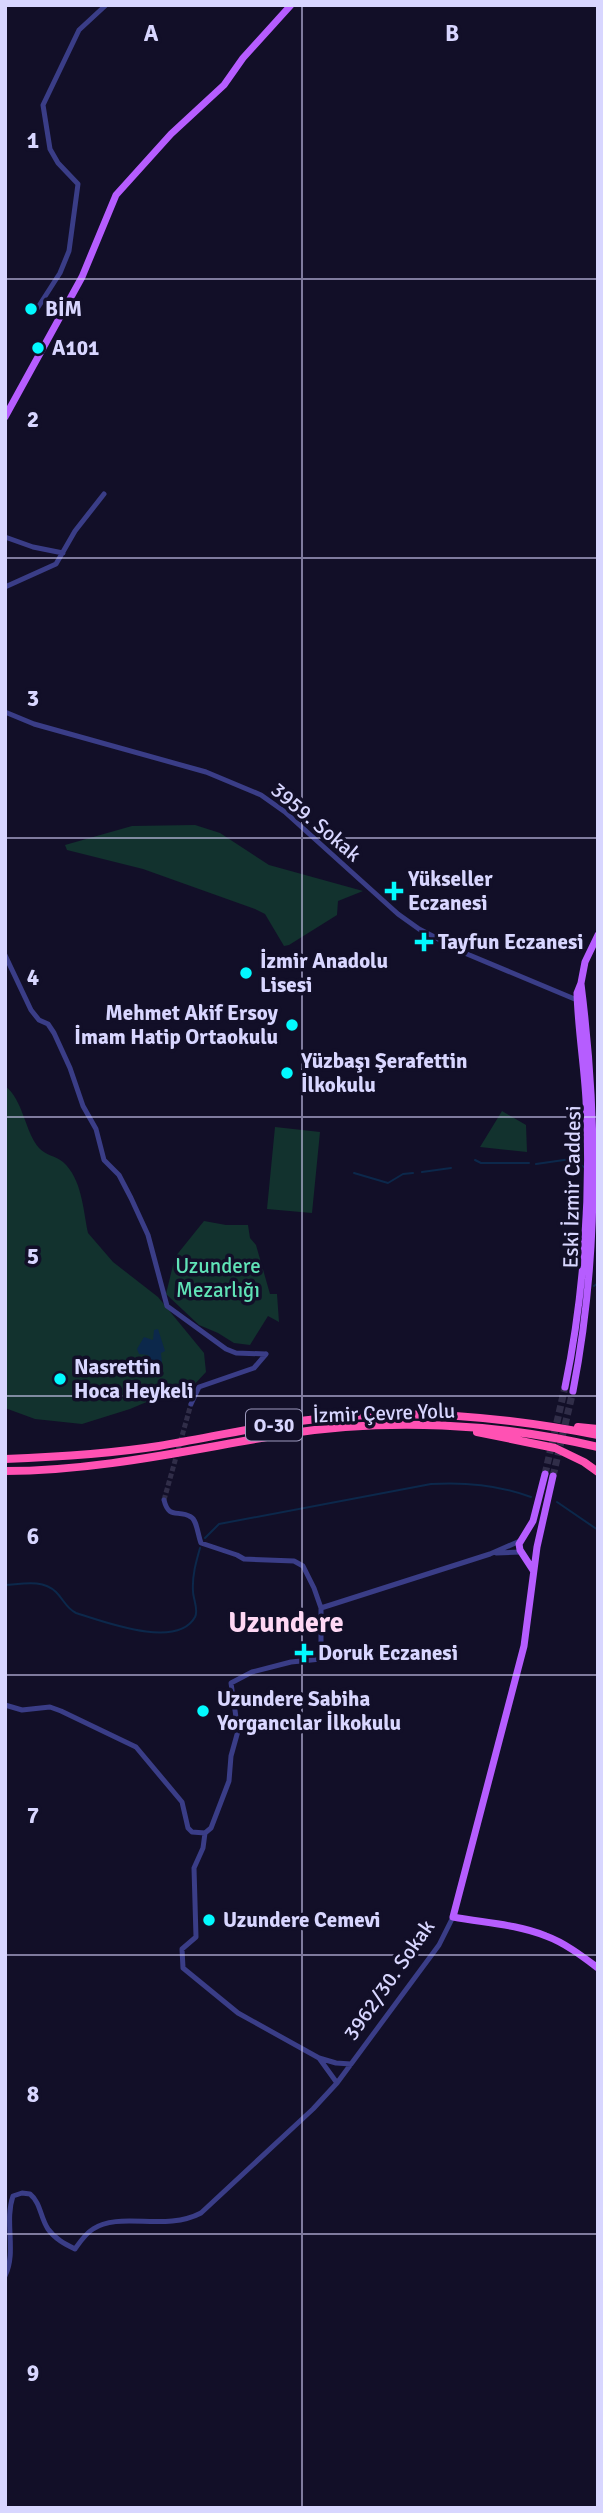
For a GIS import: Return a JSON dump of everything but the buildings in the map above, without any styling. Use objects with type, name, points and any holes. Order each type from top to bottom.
[{"type":"highway","name":"İzmir Çevre Yolu","points":[[5,1459],[106,1453],[267,1426],[356,1416],[428,1413],[543,1424],[598,1436]]},
{"type":"highway","points":[[543,1424],[598,1429]]},
{"type":"highway","name":"İzmir Çevre Yolu","points":[[5,1471],[108,1465],[287,1434],[343,1428],[411,1426],[521,1432],[598,1447]]},
{"type":"highway","points":[[467,1428],[481,1434],[555,1448],[573,1455],[598,1472]]},
{"type":"main road","points":[[5,417],[82,277],[116,195],[171,134],[224,85],[243,58],[291,5]]},
{"type":"main road","name":"Eski İzmir Caddesi","points":[[592,1114],[591,1082],[577,993],[585,962],[598,935]]},
{"type":"main road","name":"Eski İzmir Caddesi","points":[[580,1001],[596,1146],[583,1333],[569,1389],[593,1123]]},
{"type":"main road","points":[[591,1082],[598,1098]]},
{"type":"main road","name":"3962/30. Sokak","points":[[453,1916],[524,1646],[549,1475],[533,1521],[522,1539]]},
{"type":"main road","points":[[522,1552],[531,1554],[537,1547],[533,1538],[522,1539],[519,1547],[535,1574]]},
{"type":"main road","points":[[453,1916],[519,1927],[549,1936],[598,1968]]},
{"type":"street","points":[[35,312],[60,273],[69,251],[78,184],[58,163],[50,149],[43,105],[79,30],[106,5]]},
{"type":"street","points":[[5,587],[56,564],[75,531],[104,494]]},
{"type":"street","points":[[5,537],[33,547],[63,553]]},
{"type":"street","name":"3959. Sokak","points":[[5,712],[34,724],[206,772],[261,794],[290,816],[398,914],[419,929],[467,954],[580,1001]]},
{"type":"street","points":[[5,955],[31,1010],[39,1020],[48,1024],[54,1033],[83,1106],[96,1129],[104,1160],[119,1175],[136,1209],[152,1247],[167,1306],[226,1349],[236,1353],[266,1354],[254,1368],[199,1387],[191,1404]]},
{"type":"street","points":[[164,1500],[166,1509],[170,1512],[189,1516],[194,1520],[201,1543],[244,1559],[294,1561],[303,1566],[321,1608],[321,1659],[291,1662],[252,1672],[231,1683],[238,1731],[231,1756],[229,1781],[211,1828],[205,1833],[203,1848],[194,1868],[196,1937],[181,1952],[183,1968],[238,2013],[319,2059],[351,2064]]},
{"type":"street","points":[[321,1608],[490,1554],[522,1539]]},
{"type":"street","points":[[490,1554],[522,1552]]},
{"type":"street","points":[[5,1705],[22,1710],[50,1707],[136,1746],[182,1802],[188,1828],[192,1832],[205,1833]]},
{"type":"street","name":"3962/30. Sokak","points":[[5,2276],[10,2257],[10,2207],[16,2194],[30,2194],[35,2198],[47,2227],[59,2240],[75,2249],[87,2233],[108,2222],[163,2223],[189,2219],[201,2213],[313,2109],[337,2083],[439,1945],[453,1916]]},
{"type":"street","points":[[319,2059],[337,2083]]},
{"type":"green space","points":[[195,825],[220,833],[269,865],[363,891],[338,901],[337,915],[284,946],[265,914],[255,909],[143,869],[67,850],[65,845],[132,826]]},
{"type":"green space","points":[[5,1086],[16,1099],[39,1148],[63,1162],[74,1177],[81,1195],[88,1233],[113,1262],[158,1297],[204,1353],[206,1372],[192,1387],[182,1387],[130,1409],[82,1424],[35,1419],[5,1408]]},
{"type":"green space","points":[[502,1111],[526,1125],[527,1152],[480,1147]]},
{"type":"green space","points":[[275,1127],[320,1132],[312,1213],[267,1209]]},
{"type":"green space","name":"Uzundere Mezarlığı","points":[[204,1221],[248,1225],[270,1294],[277,1294],[279,1322],[268,1316],[250,1345],[234,1343],[199,1325],[166,1294],[175,1257]]},
{"type":"water","points":[[158,1329],[165,1351],[161,1353],[162,1363],[153,1364],[148,1355],[139,1354],[137,1349],[144,1337],[153,1340],[154,1330]]},
{"type":"waterway","points":[[536,1164],[571,1159],[584,1167]]},
{"type":"waterway","points":[[475,1160],[481,1163],[529,1163]]},
{"type":"waterway","points":[[422,1172],[451,1168]]},
{"type":"waterway","points":[[354,1173],[388,1183],[403,1174],[413,1173]]},
{"type":"waterway","points":[[594,1286],[598,1283]]},
{"type":"waterway","points":[[205,1538],[219,1524],[431,1484],[481,1485],[531,1497]]},
{"type":"waterway","points":[[557,1502],[598,1530]]},
{"type":"waterway","points":[[5,1585],[45,1585],[56,1592],[76,1613],[139,1630],[172,1631],[186,1627],[195,1617],[193,1580],[200,1548]]},
{"type":"tunnel","points":[[545,1474],[565,1387]]},
{"type":"tunnel","points":[[553,1476],[573,1391]]},
{"type":"tunnel","points":[[164,1500],[191,1404]]},
{"type":"place","name":"BİM","points":[[31,309]]},
{"type":"place","name":"A101","points":[[38,348]]},
{"type":"place","name":"Yükseller Eczanesi","points":[[394,891]]},
{"type":"place","name":"Tayfun Eczanesi","points":[[424,942]]},
{"type":"place","name":"İzmir Anadolu Lisesi","points":[[246,973]]},
{"type":"place","name":"Mehmet Akif Ersoy İmam Hatip Ortaokulu","points":[[292,1025]]},
{"type":"place","name":"Yüzbaşı Şerafettin İlkokulu","points":[[287,1073]]},
{"type":"place","name":"Nasrettin Hoca Heykeli","points":[[60,1379]]},
{"type":"place","name":"Doruk Eczanesi","points":[[304,1653]]},
{"type":"place","name":"Uzundere Sabiha Yorgancılar İlkokulu","points":[[203,1711]]},
{"type":"place","name":"Uzundere Cemevi","points":[[209,1920]]},
{"type":"district","name":"Uzundere","points":[[286,1622]]}]
